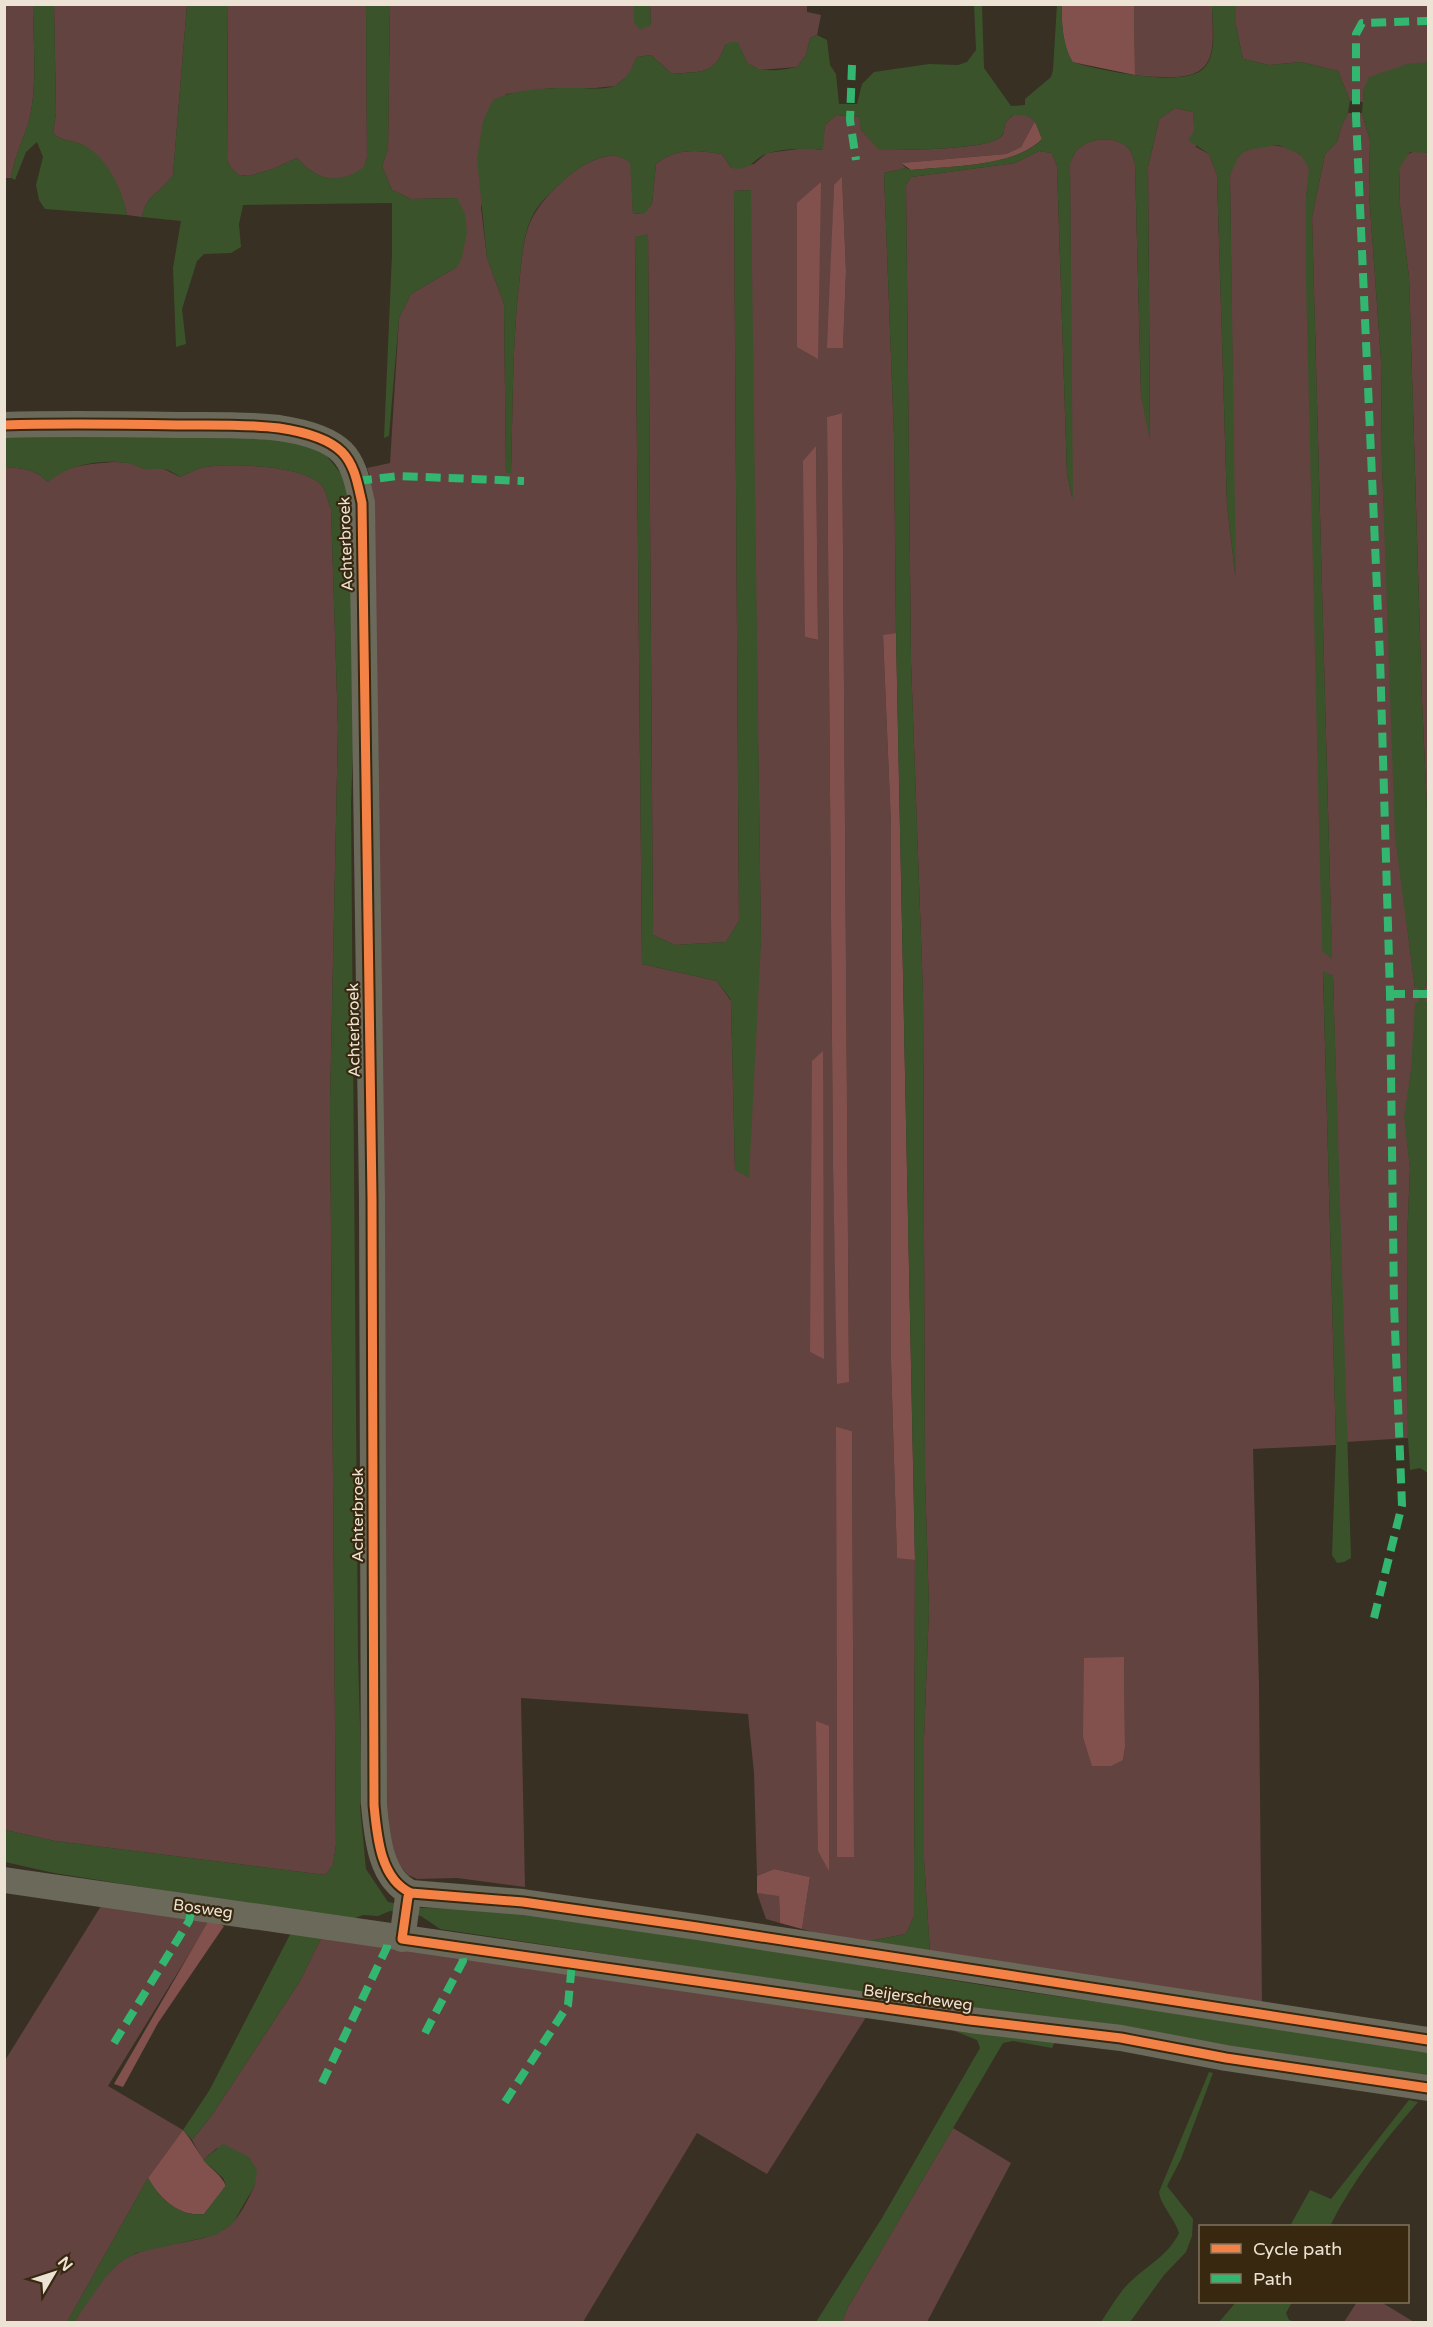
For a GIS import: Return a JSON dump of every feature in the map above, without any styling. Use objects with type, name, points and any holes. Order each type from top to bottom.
[{"type":"street","name":"Achterbroek","points":[[4,425],[81,423],[236,425],[279,428],[307,434],[332,445],[342,453],[357,481],[362,503],[372,1198],[374,1805],[376,1825],[385,1862],[393,1881],[410,1895]]},
{"type":"street","name":"Bosweg","points":[[4,1880],[403,1932]]},
{"type":"street","points":[[403,1932],[410,1895],[523,1902],[1428,2040]]},
{"type":"street","name":"Beijerscheweg","points":[[403,1932],[970,2020],[1120,2038],[1226,2058],[1428,2088]]},
{"type":"shaded area","points":[[974,4],[982,5],[984,68],[1011,106],[1025,105],[1025,99],[1051,77],[1057,4],[1062,5],[1063,34],[1073,62],[1120,73],[1161,77],[1194,74],[1204,68],[1213,47],[1212,5],[1236,5],[1236,26],[1243,59],[1269,65],[1301,62],[1338,71],[1350,101],[1337,142],[1325,154],[1312,217],[1332,959],[1322,951],[1306,279],[1306,197],[1309,168],[1300,154],[1278,145],[1247,150],[1239,156],[1230,175],[1236,581],[1227,505],[1217,175],[1209,154],[1188,140],[1194,131],[1193,112],[1175,108],[1159,119],[1148,167],[1150,442],[1141,395],[1135,164],[1127,147],[1122,143],[1109,140],[1095,141],[1082,146],[1076,151],[1070,163],[1073,500],[1067,474],[1057,166],[1052,153],[1039,151],[1015,163],[911,177],[906,185],[911,662],[923,994],[925,1478],[929,1609],[924,1737],[924,1860],[930,1953],[869,1941],[906,1934],[914,1916],[915,1560],[894,435],[884,173],[906,168],[911,170],[999,160],[1016,155],[1042,139],[1033,120],[1025,116],[1013,115],[1006,122],[1001,136],[990,142],[942,148],[879,150],[861,130],[859,117],[836,115],[825,125],[823,150],[776,151],[738,169],[731,168],[722,154],[688,151],[671,155],[656,164],[652,204],[645,213],[633,214],[630,163],[620,157],[609,156],[593,160],[581,167],[558,185],[539,206],[526,235],[516,324],[511,473],[506,473],[504,304],[487,258],[477,159],[483,121],[493,100],[513,93],[534,90],[614,86],[626,77],[637,57],[651,55],[672,74],[698,72],[711,67],[721,55],[725,45],[731,42],[738,42],[750,65],[763,70],[777,70],[797,67],[806,55],[810,38],[817,35],[827,40],[830,65],[836,74],[839,104],[857,104],[862,84],[874,72],[929,64],[958,65],[967,62],[976,50]]},
{"type":"shaded area","points":[[4,5],[33,5],[32,107],[11,178],[4,178]]},
{"type":"shaded area","points":[[33,5],[54,5],[56,113],[53,133],[60,138],[83,145],[99,157],[118,185],[127,215],[45,209],[39,200],[36,185],[43,157],[37,142],[26,152],[15,180],[11,178],[32,107]]},
{"type":"shaded area","points":[[54,5],[187,5],[173,175],[150,198],[142,217],[127,215],[122,196],[106,166],[99,158],[83,145],[60,138],[53,133],[56,113]]},
{"type":"shaded area","points":[[187,5],[228,5],[227,160],[231,168],[239,175],[249,176],[273,169],[297,158],[321,176],[337,178],[355,173],[364,167],[367,157],[366,5],[390,5],[388,149],[382,166],[392,190],[411,199],[457,198],[465,214],[467,232],[462,257],[457,267],[411,294],[399,318],[389,436],[384,438],[392,203],[243,205],[239,224],[241,247],[231,253],[204,254],[197,261],[182,309],[186,344],[176,347],[173,268],[181,221],[142,217],[150,198],[173,175]]},
{"type":"shaded area","points":[[228,5],[366,5],[367,157],[364,168],[345,177],[328,178],[313,172],[297,158],[273,169],[249,176],[239,175],[231,168],[227,160]]},
{"type":"shaded area","points":[[390,5],[634,5],[634,22],[651,25],[650,5],[807,5],[807,12],[821,15],[817,35],[810,38],[806,55],[797,67],[760,70],[747,63],[738,43],[725,45],[721,55],[711,67],[698,72],[672,74],[651,55],[637,57],[629,75],[615,86],[552,88],[506,94],[481,207],[487,258],[504,304],[506,472],[511,472],[513,374],[524,243],[531,220],[545,199],[577,169],[602,157],[614,156],[625,159],[631,163],[633,214],[644,213],[652,204],[656,164],[671,155],[688,151],[722,154],[731,168],[754,164],[767,153],[806,148],[822,150],[825,125],[836,115],[860,117],[861,130],[880,150],[977,145],[1001,136],[1004,133],[1006,122],[1013,115],[1027,115],[1035,121],[1021,147],[1006,154],[901,163],[906,168],[884,173],[894,435],[896,633],[883,636],[891,825],[891,1362],[897,1557],[915,1560],[914,1916],[906,1934],[869,1941],[826,1936],[802,1929],[810,1877],[774,1869],[757,1876],[754,1773],[748,1714],[521,1698],[525,1887],[457,1878],[417,1879],[408,1875],[395,1860],[387,1840],[373,525],[370,476],[367,468],[390,463],[399,318],[411,294],[457,267],[457,198],[411,199],[392,190],[382,166],[388,149]],"holes":[[[842,178],[846,271],[843,347],[828,348],[834,186]],[[750,190],[761,942],[735,1170],[731,1001],[717,981],[642,964],[635,237],[648,235],[653,935],[675,945],[726,942],[739,921],[734,191]],[[842,413],[849,1381],[838,1383],[833,1165],[827,417]],[[816,446],[818,640],[805,637]],[[822,1051],[824,1358],[810,1352]],[[836,1428],[852,1431],[854,1857],[837,1857]]]},
{"type":"shaded area","points":[[634,5],[650,5],[651,25],[640,30],[634,22]]},
{"type":"shaded area","points":[[1062,5],[1134,5],[1135,75],[1072,62],[1063,34]]},
{"type":"shaded area","points":[[1134,5],[1212,5],[1211,54],[1200,71],[1173,77],[1135,75]]},
{"type":"shaded area","points":[[1236,5],[1428,5],[1428,62],[1364,88],[1363,102],[1350,101],[1338,71],[1301,62],[1269,65],[1243,59],[1236,26]]},
{"type":"shaded area","points":[[1428,62],[1428,153],[1410,152],[1399,168],[1400,206],[1409,277],[1428,830],[1428,976],[1425,988],[1415,988],[1395,837],[1382,465],[1381,360],[1369,193],[1370,141],[1362,113],[1364,88],[1369,77],[1407,64]]},
{"type":"shaded area","points":[[1175,108],[1193,112],[1196,147],[1209,154],[1217,175],[1227,505],[1235,573],[1230,175],[1241,154],[1268,145],[1299,153],[1309,169],[1306,197],[1332,958],[1312,217],[1325,154],[1337,142],[1348,113],[1362,113],[1370,141],[1369,193],[1381,360],[1382,465],[1389,626],[1406,918],[1415,988],[1425,988],[1428,976],[1428,1002],[1411,1071],[1405,1117],[1410,1169],[1407,1242],[1408,1438],[1346,1442],[1333,976],[1323,972],[1336,1445],[1253,1449],[1259,1685],[1262,2006],[930,1953],[924,1860],[924,1737],[929,1609],[925,1478],[923,994],[911,662],[906,185],[911,177],[1015,163],[1039,151],[1052,153],[1057,166],[1067,474],[1072,496],[1070,163],[1076,151],[1082,146],[1095,141],[1109,140],[1122,143],[1127,147],[1135,164],[1141,395],[1150,437],[1148,167],[1159,119]],"holes":[[[1084,1658],[1124,1658],[1125,1747],[1123,1760]]]},
{"type":"shaded area","points":[[1035,121],[1042,139],[1015,155],[981,164],[911,170],[901,163],[1006,154],[1021,147]]},
{"type":"shaded area","points":[[1415,151],[1428,153],[1428,830],[1409,277],[1400,206],[1399,168],[1406,155]]},
{"type":"shaded area","points":[[842,177],[846,271],[843,348],[827,348],[834,185]]},
{"type":"shaded area","points":[[821,182],[818,359],[797,347],[797,203]]},
{"type":"shaded area","points":[[751,190],[761,942],[749,1178],[735,1170],[731,1000],[717,981],[642,964],[635,237],[648,234],[653,935],[675,945],[726,942],[739,921],[734,191]]},
{"type":"shaded area","points":[[842,413],[849,1382],[837,1384],[827,417]]},
{"type":"shaded area","points":[[5,434],[239,435],[303,441],[321,449],[347,481],[353,512],[354,724],[351,803],[358,1654],[362,1797],[360,1807],[366,1869],[388,1902],[422,1908],[516,1909],[994,1987],[1428,2050],[1428,2078],[440,1929],[421,1916],[390,1911],[378,1916],[363,1915],[350,1920],[54,1873],[5,1862],[5,1830],[55,1841],[325,1875],[333,1865],[336,1845],[330,1105],[338,727],[331,509],[323,487],[315,480],[301,474],[266,467],[213,466],[201,468],[180,477],[166,469],[145,469],[117,462],[85,464],[65,471],[48,482],[28,470],[4,467]]},
{"type":"shaded area","points":[[816,446],[818,640],[805,637],[803,461]]},
{"type":"shaded area","points":[[115,462],[130,463],[144,469],[160,467],[180,477],[198,469],[228,465],[285,470],[315,480],[323,487],[331,509],[338,727],[330,1105],[336,1845],[333,1865],[325,1875],[55,1841],[5,1830],[4,467],[28,470],[48,482],[71,468]]},
{"type":"shaded area","points":[[896,633],[915,1560],[897,1558],[891,1362],[891,825],[883,635]]},
{"type":"shaded area","points":[[1323,971],[1333,976],[1351,1558],[1337,1563],[1332,1555],[1336,1445]]},
{"type":"shaded area","points":[[1415,1002],[1428,1002],[1428,1473],[1420,1468],[1410,1470],[1408,1438],[1407,1242],[1410,1169],[1404,1117],[1411,1071]]},
{"type":"shaded area","points":[[823,1051],[824,1359],[810,1352],[812,1061]]},
{"type":"shaded area","points":[[836,1427],[852,1431],[854,1857],[837,1857]]},
{"type":"shaded area","points":[[1124,1657],[1125,1747],[1123,1760],[1111,1766],[1092,1766],[1083,1737],[1084,1658]]},
{"type":"shaded area","points":[[816,1721],[829,1726],[829,1871],[818,1851]]},
{"type":"shaded area","points":[[774,1869],[810,1877],[802,1929],[780,1923],[779,1896],[757,1893],[757,1876]]},
{"type":"shaded area","points":[[757,1893],[779,1895],[780,1923],[766,1919]]},
{"type":"shaded area","points":[[106,1898],[213,1915],[108,2086],[183,2130],[148,2178],[67,2322],[5,2322],[4,2062]]},
{"type":"shaded area","points":[[209,1920],[224,1926],[158,2023],[123,2087],[114,2084]]},
{"type":"shaded area","points":[[294,1927],[324,1932],[300,1981],[212,2115],[192,2140],[183,2130],[209,2091]]},
{"type":"shaded area","points":[[324,1932],[868,2014],[767,2174],[697,2133],[583,2322],[74,2322],[100,2284],[118,2264],[146,2250],[195,2240],[223,2230],[234,2221],[246,2204],[255,2185],[217,2148],[203,2160],[192,2140],[212,2115],[300,1981]]},
{"type":"shaded area","points":[[952,2030],[1056,2040],[1052,2048],[1013,2041],[1003,2043],[848,2307],[842,2322],[816,2322],[882,2218],[980,2048],[977,2040]]},
{"type":"shaded area","points":[[1209,2072],[1213,2073],[1181,2159],[1167,2186],[1193,2219],[1192,2236],[1186,2252],[1164,2275],[1130,2322],[1101,2322],[1125,2287],[1169,2248],[1179,2233],[1159,2192]]},
{"type":"shaded area","points":[[1409,2100],[1418,2102],[1370,2161],[1331,2225],[1291,2225],[1310,2190],[1331,2199]]},
{"type":"shaded area","points":[[953,2128],[1011,2163],[927,2322],[842,2322],[848,2307]]},
{"type":"shaded area","points":[[183,2130],[226,2186],[204,2214],[186,2213],[171,2205],[158,2193],[148,2178]]},
{"type":"shaded area","points":[[223,2144],[249,2157],[257,2170],[255,2185],[233,2223],[216,2235],[136,2253],[119,2263],[104,2279],[74,2322],[67,2322],[148,2178],[158,2193],[171,2205],[186,2213],[204,2214],[226,2185],[223,2178],[203,2160]]},
{"type":"shaded area","points":[[1235,2303],[1291,2303],[1286,2313],[1289,2320],[1295,2322],[1219,2322]]},
{"type":"shaded area","points":[[1356,2303],[1383,2303],[1414,2322],[1344,2322]]},
{"type":"waterway","points":[[1421,988],[1422,1002]]},
{"type":"marked path","points":[[1374,1618],[1402,1505],[1394,1304],[1390,994],[1380,657],[1356,116],[1356,34],[1362,23],[1428,21]]},
{"type":"marked path","points":[[852,65],[850,120],[856,160]]},
{"type":"marked path","points":[[357,481],[398,476],[524,481]]},
{"type":"marked path","points":[[1390,994],[1428,994]]},
{"type":"marked path","points":[[114,2043],[189,1921],[192,1908]]},
{"type":"marked path","points":[[322,2083],[387,1947],[388,1937]]},
{"type":"marked path","points":[[425,2033],[463,1961],[461,1947]]},
{"type":"marked path","points":[[505,2102],[568,2005],[572,1963]]},
{"type":"cycle path","points":[[4,425],[229,425],[287,429],[329,442],[336,447],[350,463],[357,483],[362,503],[372,1198],[374,1805],[382,1855],[393,1878],[411,1893],[523,1902],[697,1927],[1428,2040]]},
{"type":"cycle path","points":[[411,1893],[408,1897],[402,1939],[970,2020],[1121,2038],[1226,2058],[1428,2088]]}]
